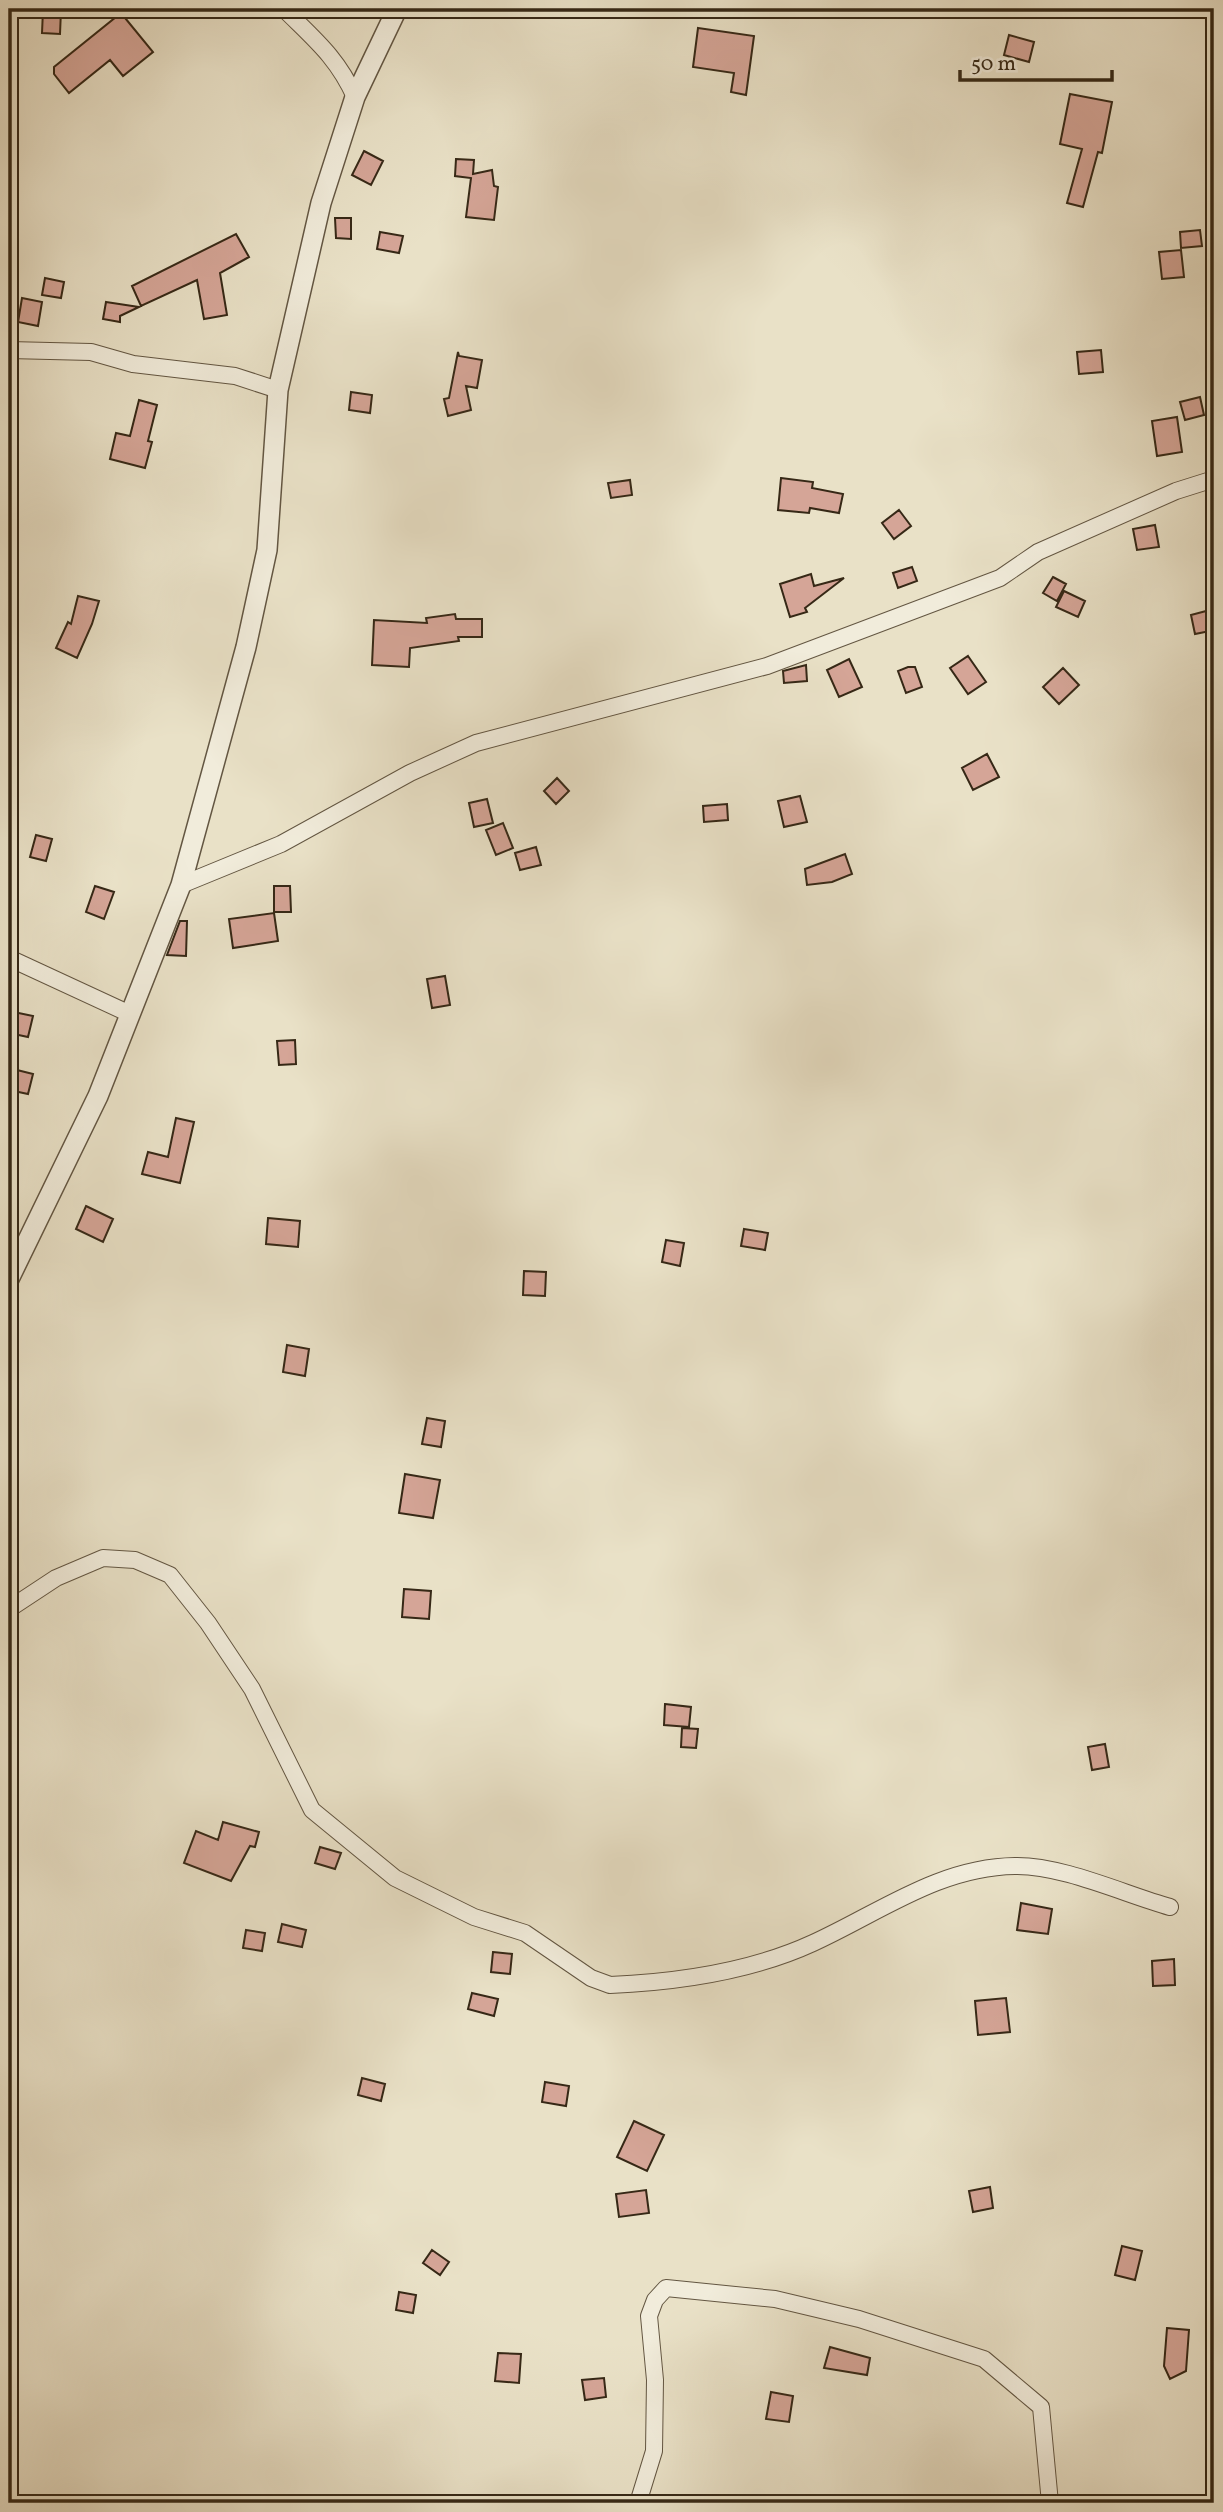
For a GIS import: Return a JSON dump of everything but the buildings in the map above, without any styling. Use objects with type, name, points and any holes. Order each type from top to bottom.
[{"type":"street","points":[[284,9],[329,52],[342,69],[355,97]]},
{"type":"street","points":[[9,1279],[98,1096],[181,884],[246,648],[267,550],[278,390],[321,203],[355,97],[397,9]]},
{"type":"street","points":[[9,350],[91,352],[133,364],[234,376],[278,390]]},
{"type":"street","points":[[181,884],[281,844],[410,773],[477,743],[767,666],[1000,578],[1038,552],[1176,491],[1214,479]]},
{"type":"street","points":[[9,958],[130,1014]]},
{"type":"street","points":[[9,1609],[56,1578],[103,1558],[135,1560],[170,1575],[208,1623],[252,1689],[312,1810],[395,1878],[474,1917],[525,1933],[591,1978],[610,1985],[739,1970],[811,1944],[919,1888],[990,1867],[1018,1866],[1081,1877],[1170,1907]]},
{"type":"street","points":[[638,2503],[654,2451],[655,2380],[649,2316],[655,2300],[666,2288],[787,2302],[859,2319],[984,2360],[1041,2407],[1050,2503]]}]
